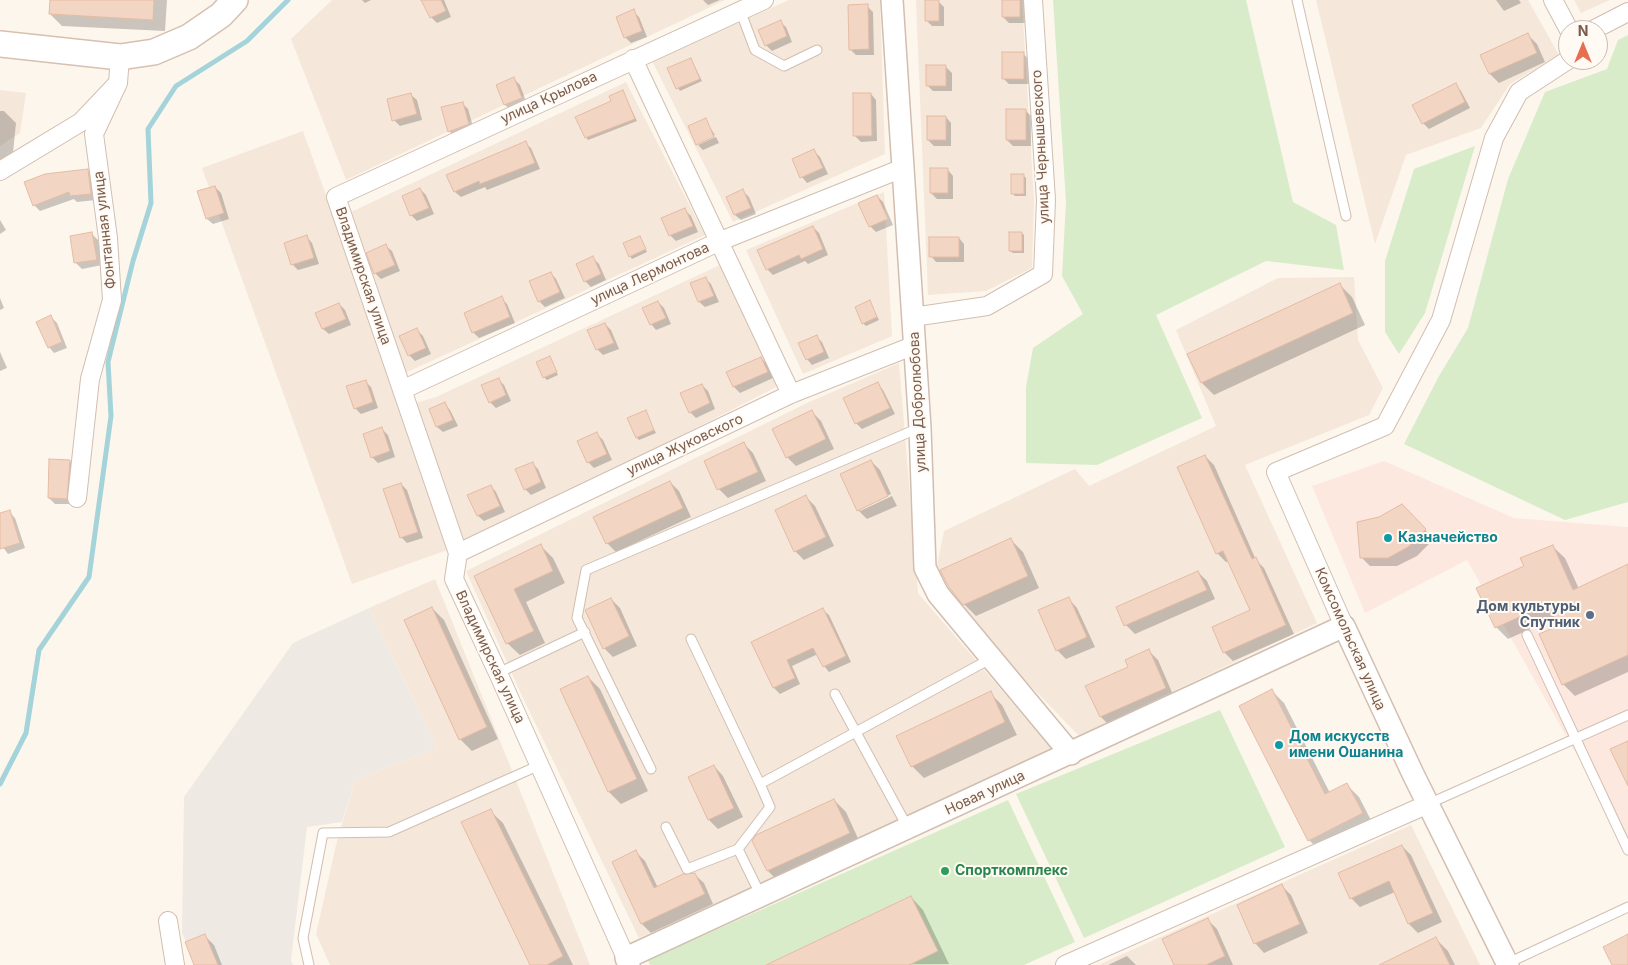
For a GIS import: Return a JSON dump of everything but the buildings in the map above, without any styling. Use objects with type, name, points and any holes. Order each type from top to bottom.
[{"type":"main road","points":[[0,44],[120,57],[154,52],[189,37],[221,15],[235,0]]},
{"type":"street","name":"улица Крылова","points":[[336,198],[764,0]]},
{"type":"street","name":"улица Добролюбова","points":[[892,0],[920,428],[925,568],[938,594],[1071,754]]},
{"type":"street","name":"улица Чернышевского","points":[[913,317],[987,306],[1043,274],[1046,200],[1033,0]]},
{"type":"street","points":[[1553,0],[1564,20]]},
{"type":"street","points":[[1608,22],[1628,12]]},
{"type":"street","points":[[0,171],[81,122],[118,83],[120,57]]},
{"type":"street","points":[[633,59],[718,242],[792,394]]},
{"type":"street","name":"Комсомольская улица","points":[[1508,964],[1428,804],[1344,626],[1276,472],[1384,426],[1441,320],[1494,138],[1519,92],[1558,67]]},
{"type":"street","name":"Фонтанная улица","points":[[77,498],[90,379],[112,300],[108,238],[94,134],[118,83]]},
{"type":"street","name":"улица Лермонтова","points":[[402,390],[718,242],[903,168]]},
{"type":"street","name":"Владимирская улица","points":[[336,198],[458,553],[454,580],[540,765],[627,962]]},
{"type":"street","name":"улица Жуковского","points":[[458,553],[792,394],[915,345]]},
{"type":"street","name":"Новая улица","points":[[627,962],[761,896],[1344,626]]},
{"type":"street","points":[[1065,965],[1428,804]]},
{"type":"street","points":[[168,921],[175,965]]},
{"type":"lane","points":[[1297,0],[1346,216]]},
{"type":"lane","points":[[740,10],[755,50],[784,66],[817,50]]},
{"type":"lane","points":[[650,769],[577,618],[586,570],[920,428]]},
{"type":"lane","points":[[498,673],[585,632]]},
{"type":"lane","points":[[1528,635],[1628,850]]},
{"type":"lane","points":[[666,826],[687,869],[738,848],[770,807],[691,640]]},
{"type":"lane","points":[[760,784],[992,658]]},
{"type":"lane","points":[[836,694],[908,829]]},
{"type":"lane","points":[[1428,804],[1628,716]]},
{"type":"lane","points":[[309,965],[303,938],[323,832],[389,832],[540,765]]},
{"type":"lane","points":[[738,848],[761,896]]},
{"type":"lane","points":[[1508,964],[1628,907]]},
{"type":"shaded area","points":[[332,0],[725,0],[346,180],[291,39]]},
{"type":"shaded area","points":[[789,0],[880,0],[885,154],[733,222],[652,61]]},
{"type":"shaded area","points":[[916,0],[1022,0],[1034,202],[1032,268],[986,291],[928,295]]},
{"type":"shaded area","points":[[1316,0],[1528,0],[1558,56],[1510,84],[1481,128],[1406,155],[1375,244]]},
{"type":"shaded area","points":[[1574,0],[1610,0],[1581,13]]},
{"type":"shaded area","points":[[626,82],[705,235],[401,375],[349,213]]},
{"type":"shaded area","points":[[0,90],[26,93],[20,133],[0,146]]},
{"type":"shaded area","points":[[303,131],[453,548],[352,584],[202,168]]},
{"type":"shaded area","points":[[884,192],[892,336],[803,374],[746,250]]},
{"type":"shaded area","points":[[720,265],[780,385],[485,536],[465,543],[416,403],[436,397]]},
{"type":"shaded area","points":[[1354,277],[1358,340],[1383,388],[1369,415],[1245,465],[1317,623],[1079,736],[933,585],[944,531],[1075,469],[1089,486],[1216,426],[1176,330],[1278,278]]},
{"type":"shaded area","points":[[899,363],[918,593],[1054,751],[639,938],[522,696],[466,571],[807,403]]},
{"type":"shaded area","points":[[1384,461],[1514,518],[1628,527],[1628,846],[1467,560],[1365,613],[1312,486]]},
{"type":"shaded area","points":[[435,579],[590,965],[330,965],[316,934],[336,845],[355,780],[437,748],[369,608]]},
{"type":"shaded area","points":[[369,608],[437,748],[355,780],[342,822],[307,827],[291,960],[293,965],[197,965],[182,933],[184,797],[293,643]]},
{"type":"shaded area","points":[[1411,825],[1480,965],[1098,965]]},
{"type":"green space","points":[[1053,0],[1246,0],[1293,202],[1336,225],[1344,270],[1266,261],[1156,315],[1202,418],[1097,465],[1026,463],[1026,387],[1033,348],[1083,314],[1062,276],[1066,202]]},
{"type":"green space","points":[[1628,35],[1628,502],[1565,520],[1404,444],[1439,376],[1468,328],[1508,179],[1545,92],[1608,70],[1618,40]]},
{"type":"green space","points":[[1475,146],[1425,313],[1399,354],[1385,332],[1385,261],[1414,169]]},
{"type":"green space","points":[[1220,710],[1285,847],[1084,938],[1016,794]]},
{"type":"green space","name":"Спорткомплекс","points":[[1008,800],[1075,942],[1024,965],[650,965],[648,960]]},
{"type":"waterway","points":[[0,784],[26,733],[39,650],[89,577],[111,416],[108,362],[133,261],[151,203],[148,129],[176,86],[247,41],[288,0]]},
{"type":"place","name":"Казначейство","points":[[1388,538]]},
{"type":"place","name":"Дом культуры Спутник","points":[[1590,615]]},
{"type":"place","name":"Дом искусств имени Ошанина","points":[[1279,745]]},
{"type":"place","name":"Спорткомплекс","points":[[945,871]]}]
